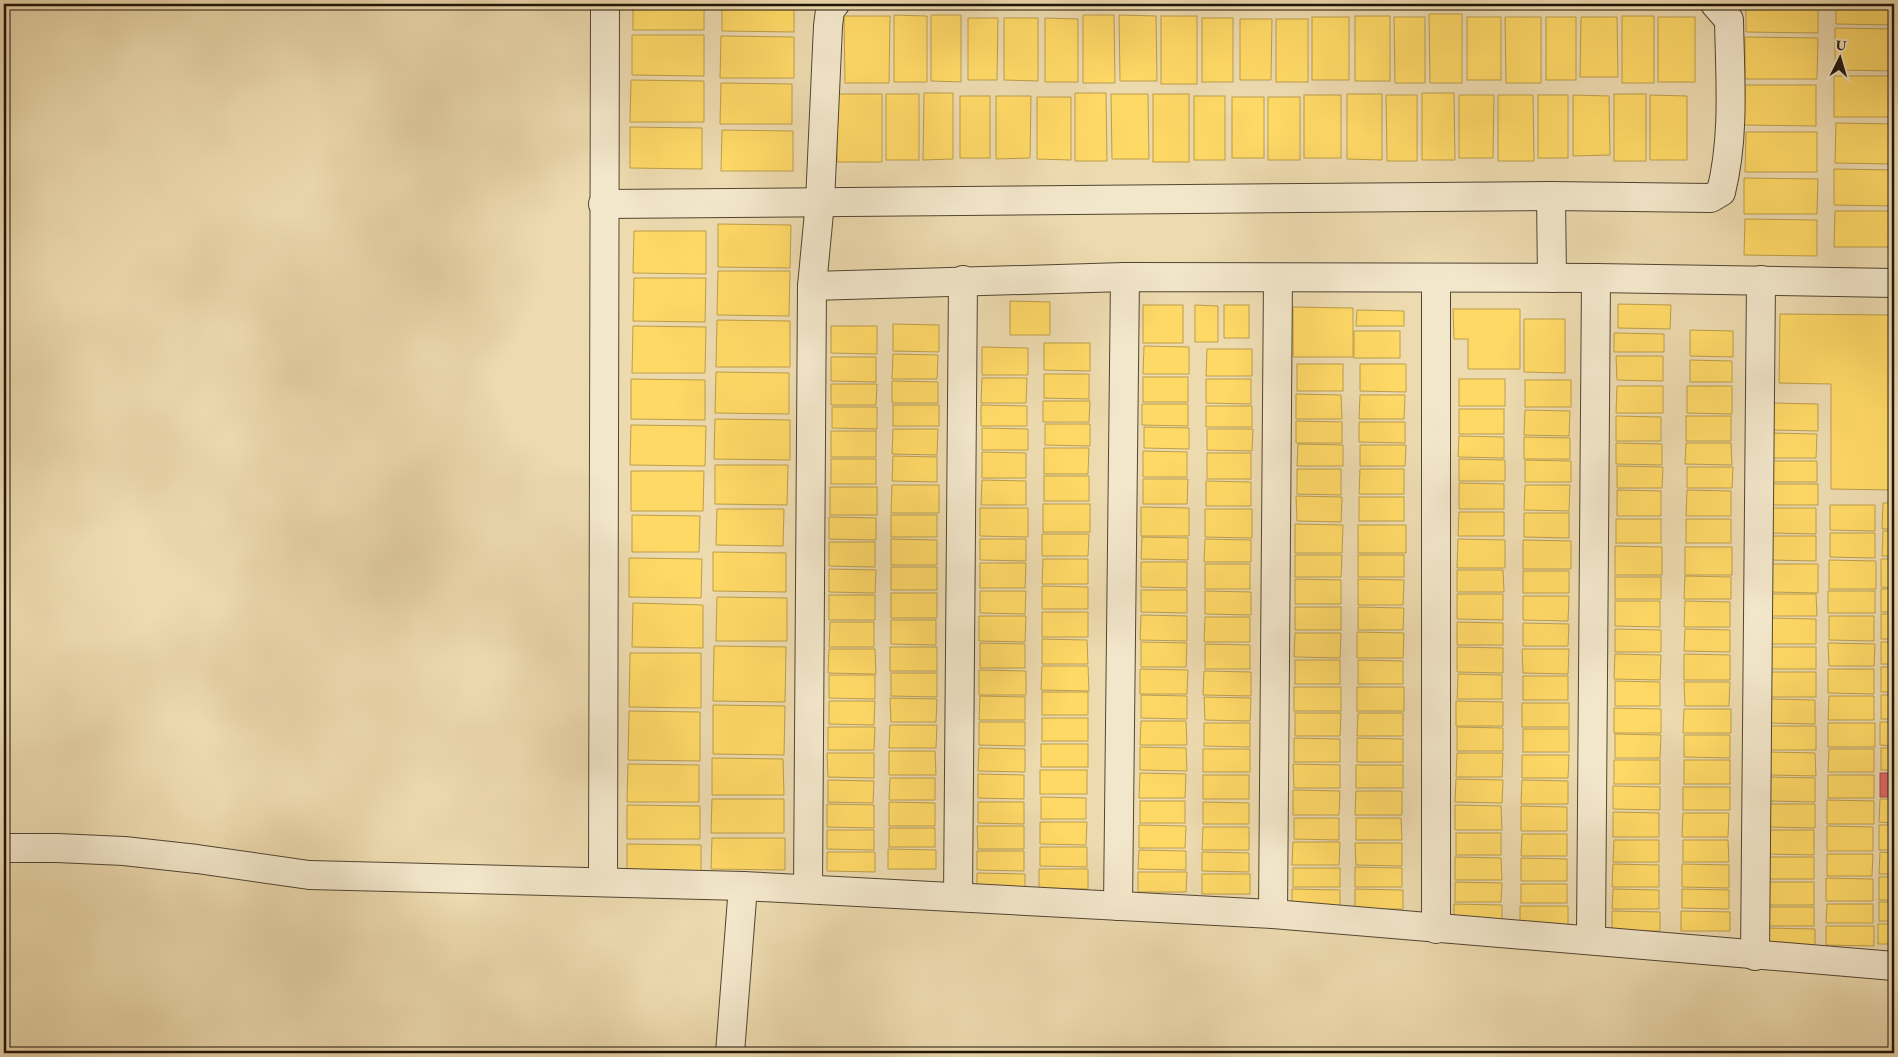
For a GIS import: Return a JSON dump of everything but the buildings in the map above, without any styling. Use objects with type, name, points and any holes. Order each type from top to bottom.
[{"type":"street","points":[[603,881],[603,204],[605,4]]},
{"type":"street","points":[[808,889],[812,286],[820,202],[828,26],[830,10],[835,4]]},
{"type":"street","points":[[603,204],[1551,196],[1711,198],[1721,192],[1726,171],[1730,131],[1729,20],[1721,6]]},
{"type":"street","points":[[1551,196],[1552,278]]},
{"type":"street","points":[[812,286],[963,280],[1125,277],[1596,278],[1894,284]]},
{"type":"street","points":[[1118,906],[1125,277]]},
{"type":"street","points":[[1273,914],[1278,278]]},
{"type":"street","points":[[1436,278],[1436,929]]},
{"type":"street","points":[[1591,939],[1596,278]]},
{"type":"street","points":[[958,897],[963,280]]},
{"type":"street","points":[[1755,956],[1761,280]]},
{"type":"street","points":[[4,848],[124,851],[309,875],[743,886],[1273,914],[1436,929],[1591,939],[1755,956],[1894,966]]},
{"type":"street","points":[[730,1053],[743,886]]}]
